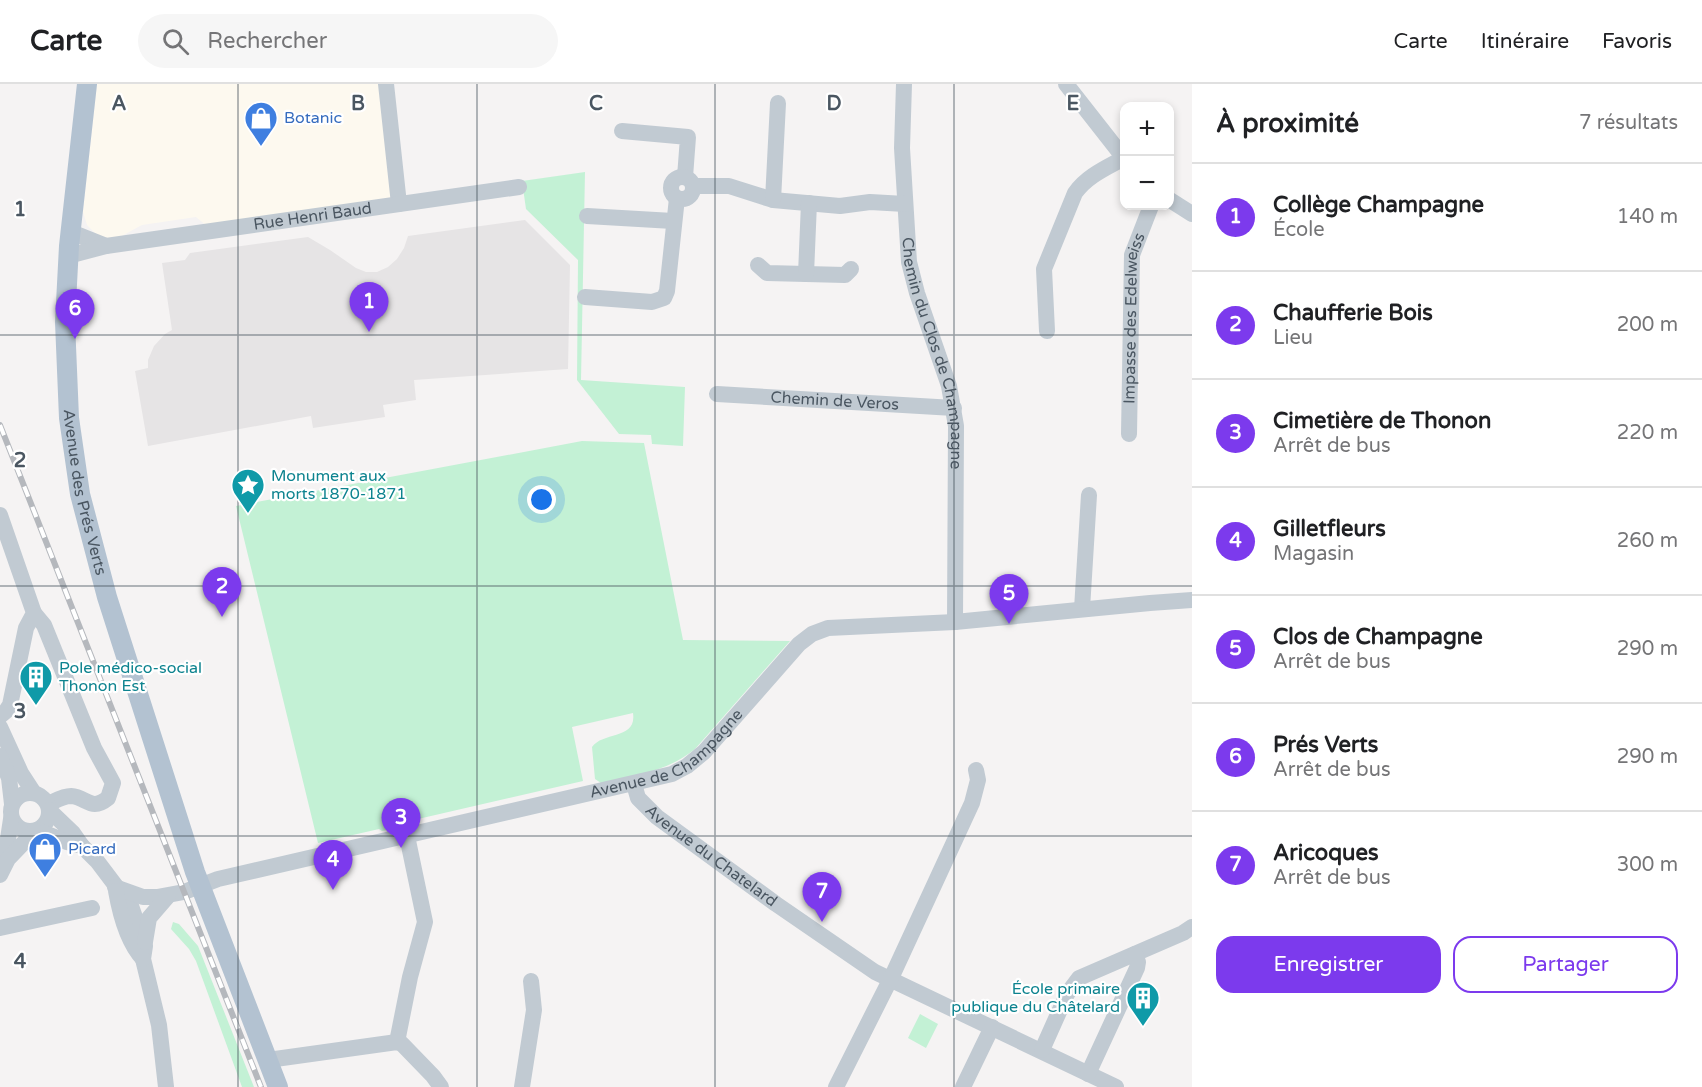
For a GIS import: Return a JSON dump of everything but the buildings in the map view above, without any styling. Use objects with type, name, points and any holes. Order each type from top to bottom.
[{"type":"main road","name":"Avenue des Prés Verts","points":[[87,84],[71,232],[65,322],[67,393],[72,443],[83,508],[107,597],[200,885],[278,1087]]},
{"type":"street","points":[[386,84],[399,204]]},
{"type":"street","name":"Chemin du Clos de Champagne","points":[[904,84],[902,148],[908,251],[913,279],[949,386],[954,408],[957,444],[955,622]]},
{"type":"street","points":[[1066,84],[1122,156]]},
{"type":"street","points":[[773,200],[778,104]]},
{"type":"street","points":[[585,297],[652,302],[663,298],[667,291],[677,198],[688,197],[693,190],[689,182],[688,137],[622,132]]},
{"type":"street","points":[[1047,331],[1044,269],[1075,193],[1089,177],[1120,160]]},
{"type":"street","points":[[689,182],[729,186],[773,200],[840,206],[870,202],[905,204]]},
{"type":"street","name":"Rue Henri Baud","points":[[69,256],[106,246],[519,187]]},
{"type":"street","points":[[806,274],[809,203]]},
{"type":"street","points":[[1174,203],[1192,214]]},
{"type":"street","name":"Impasse des Edelweiss","points":[[1129,434],[1132,255],[1149,210]]},
{"type":"street","points":[[587,216],[673,221]]},
{"type":"street","name":"Rue Henri Baud","points":[[71,232],[106,246]]},
{"type":"street","points":[[758,265],[767,273],[845,275],[851,269]]},
{"type":"street","name":"Chemin de Veros","points":[[717,394],[954,408]]},
{"type":"street","points":[[1082,609],[1089,495]]},
{"type":"street","points":[[0,515],[34,613],[44,625],[94,748],[113,783],[111,794],[99,804],[88,803],[70,796],[44,802],[21,794],[12,811],[8,839],[0,857]]},
{"type":"street","name":"Avenue de Champagne","points":[[116,887],[143,897],[168,896],[218,879],[672,774],[692,762],[726,729],[799,644],[812,634],[837,627],[955,622],[1192,600]]},
{"type":"street","points":[[0,716],[9,707],[26,628],[34,613]]},
{"type":"street","points":[[0,727],[21,773],[104,869],[116,887],[120,910],[135,950],[144,953]]},
{"type":"street","points":[[0,756],[9,778],[15,824],[22,830],[36,830],[82,846]]},
{"type":"street","points":[[836,1087],[890,980],[972,803],[978,785],[976,770]]},
{"type":"street","name":"Avenue du Chatelard","points":[[634,784],[641,803],[657,817],[787,912],[869,968],[1116,1087]]},
{"type":"street","points":[[0,876],[8,860],[36,830],[45,824],[44,802]]},
{"type":"street","points":[[397,1042],[410,977],[425,922],[407,836]]},
{"type":"street","points":[[166,1087],[159,1025],[144,953],[149,918],[168,896]]},
{"type":"street","points":[[0,928],[92,908]]},
{"type":"street","points":[[1041,1050],[1070,988],[1084,975],[1192,927]]},
{"type":"street","points":[[1088,1074],[1137,968],[1138,962],[1135,954]]},
{"type":"street","points":[[522,1087],[534,1010],[531,981]]},
{"type":"street","points":[[963,1087],[992,1027]]},
{"type":"street","points":[[268,1060],[397,1042],[410,1052],[441,1087]]},
{"type":"shaded area","points":[[97,84],[386,84],[399,204],[213,231],[196,217],[142,225],[118,238],[111,239],[97,235],[87,225],[83,212]]},
{"type":"shaded area","points":[[525,220],[570,265],[568,369],[414,380],[416,400],[383,405],[385,417],[313,428],[311,416],[148,446],[135,371],[148,368],[148,360],[154,346],[172,330],[162,263],[185,260],[190,253],[308,237],[356,268],[366,272],[377,272],[388,267],[397,259],[408,236]]},
{"type":"green space","points":[[585,172],[581,380],[685,387],[683,446],[652,444],[651,435],[619,434],[577,380],[578,260],[526,209],[522,181]]},
{"type":"green space","points":[[582,441],[644,443],[683,640],[790,641],[695,749],[662,768],[601,783],[595,779],[592,747],[597,742],[630,727],[633,722],[633,713],[572,727],[583,781],[418,819],[419,823],[405,826],[404,823],[395,825],[395,828],[382,831],[379,829],[318,843],[236,506]]},
{"type":"green space","points":[[173,922],[179,924],[198,946],[254,1087],[242,1087],[196,961],[189,949],[171,929]]},
{"type":"green space","points":[[920,1014],[938,1024],[926,1048],[908,1038]]},
{"type":"railway","points":[[0,425],[261,1087]]},
{"type":"place","name":"Botanic","points":[[261,147]]},
{"type":"place","name":"Collège Champagne","points":[[369,332]]},
{"type":"place","name":"Prés Verts","points":[[75,339]]},
{"type":"place","name":"Monument aux morts 1870-1871","points":[[248,514]]},
{"type":"place","name":"Chaufferie Bois","points":[[222,617]]},
{"type":"place","name":"Clos de Champagne","points":[[1009,624]]},
{"type":"place","name":"Pole médico-social Thonon Est","points":[[36,706]]},
{"type":"place","name":"Cimetière de Thonon","points":[[401,848]]},
{"type":"place","name":"Picard","points":[[45,878]]},
{"type":"place","name":"Gilletfleurs","points":[[333,890]]},
{"type":"place","name":"Aricoques","points":[[822,922]]},
{"type":"place","name":"École primaire publique du Châtelard","points":[[1143,1027]]}]
